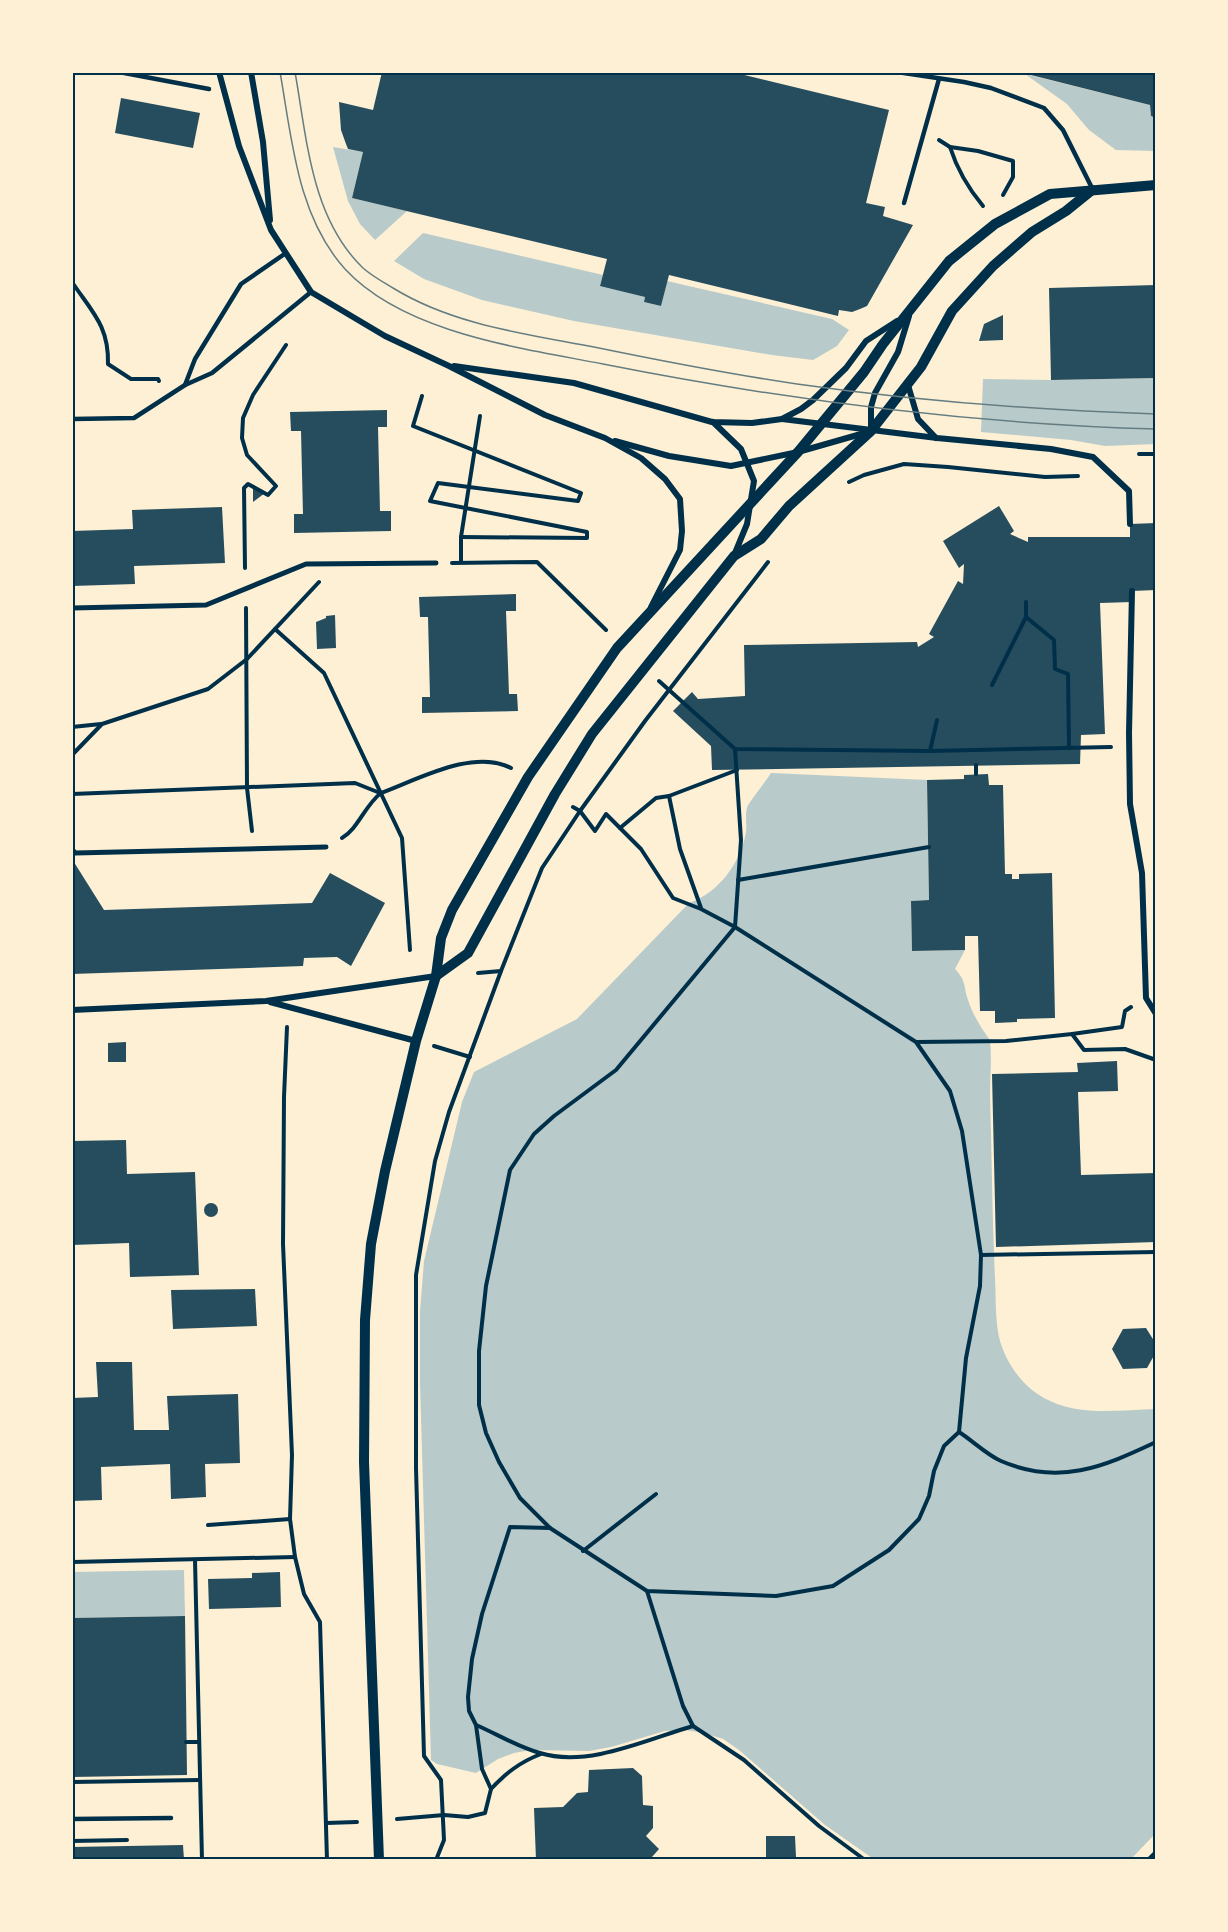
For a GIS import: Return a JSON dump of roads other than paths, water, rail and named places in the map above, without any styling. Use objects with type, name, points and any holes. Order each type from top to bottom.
[{"type":"street","points":[[219,72],[239,146],[271,230],[311,292],[385,336],[545,415],[605,438],[669,456],[731,466],[747,464],[798,452],[871,430]]},
{"type":"street","points":[[251,72],[263,142],[271,230]]},
{"type":"street","points":[[379,1860],[364,1462],[365,1320],[371,1244],[385,1171],[416,1041],[436,976],[441,938],[452,910],[528,777],[617,648],[798,452],[949,261],[995,224],[1050,194],[1156,184]]},
{"type":"street","points":[[734,556],[761,539],[789,506],[871,430],[921,367],[952,311],[993,266],[1032,232],[1066,211],[1093,190]]},
{"type":"street","points":[[782,419],[813,400],[846,368],[866,341],[910,312]]},
{"type":"street","points":[[871,430],[871,407],[875,393],[898,352],[910,312]]},
{"type":"street","points":[[449,366],[574,384],[712,422],[752,423],[782,419],[937,438],[1052,448],[1093,457],[1129,491],[1130,524]]},
{"type":"street","points":[[908,385],[918,419],[937,438]]},
{"type":"street","points":[[72,1010],[266,1001],[436,976],[468,953],[555,794],[592,734],[734,556],[747,524],[754,481],[741,449],[712,422]]},
{"type":"street","points":[[605,438],[641,458],[665,479],[680,499],[682,531],[680,550],[647,615]]},
{"type":"street","points":[[72,608],[206,604],[306,564],[436,563]]},
{"type":"street","points":[[1132,591],[1130,804],[1142,873],[1146,998],[1156,1014]]},
{"type":"street","points":[[72,849],[75,853],[326,847]]},
{"type":"street","points":[[266,1001],[416,1041]]},
{"type":"lane","points":[[119,72],[209,89]]},
{"type":"lane","points":[[898,72],[963,81],[991,88],[1044,108],[1063,130],[1093,190]]},
{"type":"lane","points":[[904,203],[939,79]]},
{"type":"lane","points":[[185,385],[195,359],[241,284],[286,253]]},
{"type":"lane","points":[[72,419],[134,418],[185,385],[212,373],[311,292]]},
{"type":"lane","points":[[72,1819],[171,1818]]},
{"type":"tram line","points":[[280,72],[299,176],[316,225],[329,248],[345,269],[370,291],[399,309],[431,323],[501,344],[740,389],[947,416],[1156,429]]},
{"type":"tram line","points":[[295,72],[314,176],[332,226],[346,248],[363,268],[416,301],[440,311],[465,320],[516,332],[797,384],[976,404],[1156,414]]}]
